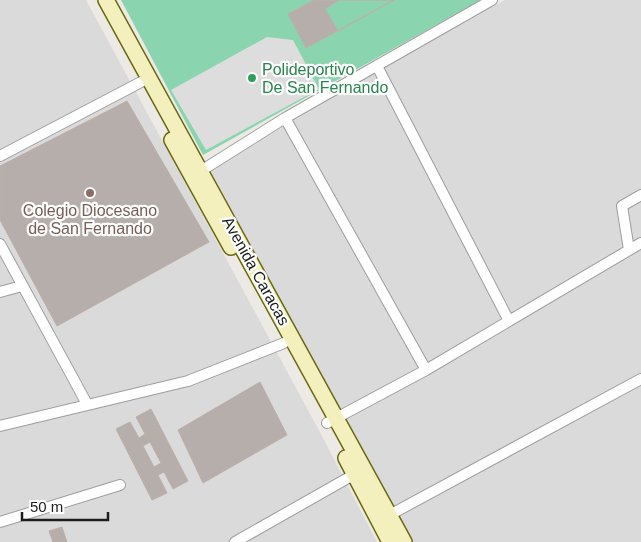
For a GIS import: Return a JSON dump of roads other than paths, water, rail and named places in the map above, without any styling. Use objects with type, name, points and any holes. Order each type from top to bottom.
[{"type":"main road","name":"Avenida Caracas","points":[[97,0],[141,82],[196,174],[384,518],[390,542]]},
{"type":"main road","name":"Avenida Caracas","points":[[106,0],[284,343],[331,420],[355,474],[384,518],[404,542]]},
{"type":"street","points":[[196,174],[285,118],[492,0]]},
{"type":"street","points":[[377,66],[508,321]]},
{"type":"street","points":[[0,156],[141,82]]},
{"type":"street","points":[[285,118],[426,370]]},
{"type":"street","points":[[629,250],[622,206],[641,194]]},
{"type":"street","points":[[331,420],[426,370],[641,243]]},
{"type":"street","points":[[0,244],[87,404]]},
{"type":"street","points":[[0,292],[22,286]]},
{"type":"street","points":[[0,426],[87,404],[188,382],[284,343]]},
{"type":"street","points":[[384,518],[641,380]]},
{"type":"street","points":[[235,542],[355,474]]},
{"type":"street","points":[[0,522],[120,485]]},
{"type":"place","name":"Polideportivo De San Fernando","points":[[252,78]]},
{"type":"place","name":"Colegio Diocesano de San Fernando","points":[[90,193]]}]
